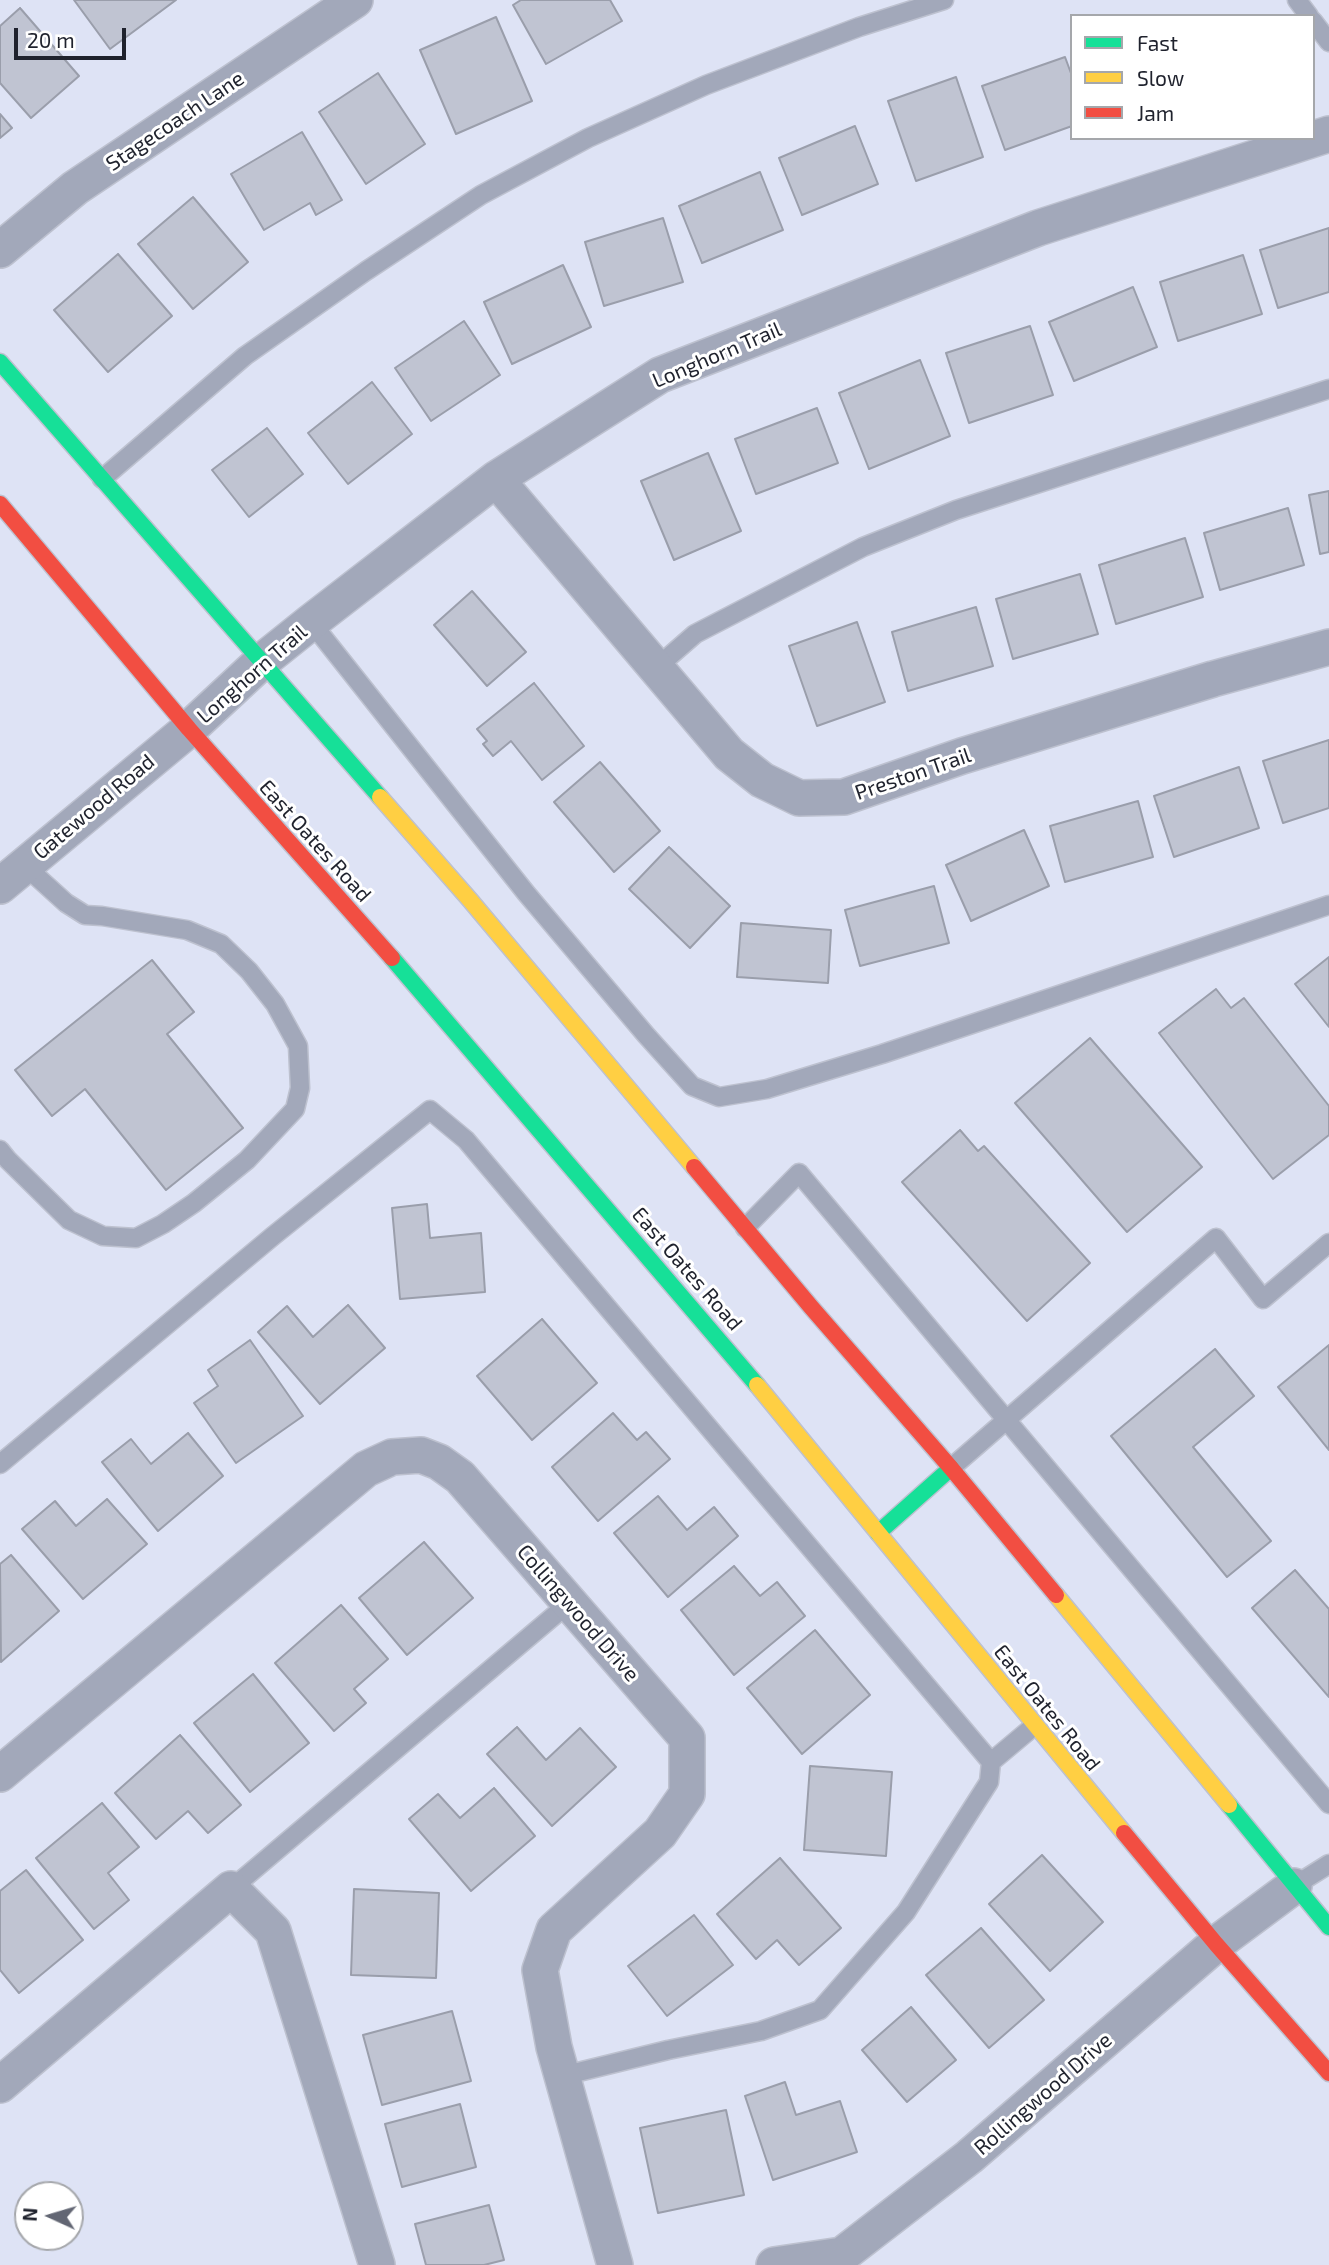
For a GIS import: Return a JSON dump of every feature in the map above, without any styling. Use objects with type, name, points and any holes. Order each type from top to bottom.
[{"type":"main road","points":[[0,362],[470,900],[745,1228],[951,1468],[1329,1927]]},
{"type":"main road","name":"East Oates Road","points":[[0,503],[189,729],[432,1003],[704,1321],[1034,1726],[1216,1944],[1329,2073]]},
{"type":"main road","points":[[878,1533],[951,1468]]},
{"type":"street","name":"Stagecoach Lane","points":[[0,250],[75,188],[355,0]]},
{"type":"street","name":"Longhorn Trail","points":[[189,729],[261,662],[496,480],[660,375],[1038,228],[1310,140]]},
{"type":"street","name":"Preston Trail","points":[[496,480],[729,754],[762,780],[799,798],[844,797],[975,752],[1213,679],[1329,647]]},
{"type":"street","name":"Gatewood Road","points":[[12,875],[189,729]]},
{"type":"street","name":"Collingwood Drive","points":[[0,1774],[366,1469],[392,1457],[421,1455],[439,1462],[460,1478],[687,1738],[687,1794],[660,1833],[554,1930],[540,1970],[554,2047],[615,2265]]},
{"type":"street","name":"Rollingwood Drive","points":[[774,2265],[842,2255],[969,2157],[1216,1944],[1294,1886]]},
{"type":"street","points":[[0,2085],[231,1889],[273,1931],[377,2265]]},
{"type":"lane","points":[[102,479],[245,356],[481,195],[588,138],[706,85],[859,27],[944,0]]},
{"type":"lane","points":[[1315,24],[1329,42]]},
{"type":"lane","points":[[656,668],[695,634],[863,547],[956,510],[1329,389]]},
{"type":"lane","points":[[311,622],[526,893],[646,1035],[692,1086],[719,1097],[766,1089],[882,1054],[1329,905]]},
{"type":"lane","points":[[0,1150],[69,1220],[103,1236],[136,1238],[194,1203],[247,1160],[295,1109],[300,1088],[298,1046],[275,1003],[249,971],[221,944],[187,930],[85,915],[12,875]]},
{"type":"lane","points":[[0,1464],[273,1236],[430,1110],[467,1140],[991,1762]]},
{"type":"lane","points":[[745,1228],[799,1173],[1329,1804]]},
{"type":"lane","points":[[951,1468],[1216,1238],[1263,1299],[1329,1243]]},
{"type":"lane","points":[[231,1889],[569,1603]]},
{"type":"lane","points":[[562,2076],[761,2031],[820,2010],[906,1912],[989,1782],[991,1762],[1034,1726]]},
{"type":"lane","points":[[1294,1886],[1329,1864]]},
{"type":"building","points":[[74,0],[176,0],[110,49]]},
{"type":"building","points":[[521,0],[610,0],[622,21],[546,64],[513,5]]},
{"type":"building","points":[[20,8],[79,76],[31,118],[0,83],[0,26]]},
{"type":"building","points":[[496,17],[532,101],[456,134],[420,50]]},
{"type":"building","points":[[1065,57],[1070,71],[1070,127],[1005,150],[982,86]]},
{"type":"building","points":[[378,73],[425,144],[366,184],[319,112]]},
{"type":"building","points":[[956,77],[983,157],[916,181],[888,101]]},
{"type":"building","points":[[0,114],[12,128],[0,138]]},
{"type":"building","points":[[855,126],[878,184],[802,215],[779,158]]},
{"type":"building","points":[[302,132],[342,200],[316,215],[310,203],[264,230],[231,174]]},
{"type":"building","points":[[760,172],[783,230],[702,263],[679,206]]},
{"type":"building","points":[[193,197],[248,262],[193,309],[138,244]]},
{"type":"building","points":[[663,218],[683,282],[604,306],[585,242]]},
{"type":"building","points":[[1329,228],[1329,292],[1278,308],[1260,250]]},
{"type":"building","points":[[118,254],[172,316],[108,372],[54,310]]},
{"type":"building","points":[[1243,255],[1262,314],[1178,341],[1160,282]]},
{"type":"building","points":[[563,265],[591,327],[512,364],[484,302]]},
{"type":"building","points":[[1133,287],[1157,347],[1074,381],[1049,322]]},
{"type":"building","points":[[464,321],[500,375],[431,421],[395,368]]},
{"type":"building","points":[[1030,326],[1053,395],[969,423],[946,353]]},
{"type":"building","points":[[920,360],[950,436],[869,469],[839,393]]},
{"type":"building","points":[[372,382],[412,434],[348,484],[308,433]]},
{"type":"building","points":[[817,408],[838,463],[756,494],[735,439]]},
{"type":"building","points":[[267,428],[303,474],[249,517],[212,470]]},
{"type":"building","points":[[708,453],[741,531],[674,560],[641,481]]},
{"type":"building","points":[[1329,491],[1329,552],[1320,554],[1309,495]]},
{"type":"building","points":[[1288,508],[1304,565],[1220,590],[1204,533]]},
{"type":"building","points":[[1185,538],[1203,597],[1116,624],[1099,565]]},
{"type":"building","points":[[1080,574],[1098,634],[1013,659],[996,599]]},
{"type":"building","points":[[472,591],[526,652],[487,686],[434,625]]},
{"type":"building","points":[[976,607],[993,666],[908,691],[892,632]]},
{"type":"building","points":[[857,622],[885,702],[817,726],[789,646]]},
{"type":"building","points":[[534,683],[584,746],[542,780],[511,741],[493,756],[483,744],[487,741],[477,729]]},
{"type":"building","points":[[1329,740],[1329,808],[1283,823],[1263,761]]},
{"type":"building","points":[[600,762],[660,831],[614,872],[554,802]]},
{"type":"building","points":[[1239,767],[1259,828],[1174,857],[1154,796]]},
{"type":"building","points":[[1138,801],[1153,857],[1065,882],[1050,826]]},
{"type":"building","points":[[1024,830],[1049,886],[971,921],[946,865]]},
{"type":"building","points":[[669,847],[730,906],[690,948],[629,889]]},
{"type":"building","points":[[934,886],[949,943],[860,966],[845,910]]},
{"type":"building","points":[[741,923],[831,930],[828,983],[737,977]]},
{"type":"building","points":[[1329,957],[1329,1027],[1295,984]]},
{"type":"building","points":[[152,960],[194,1012],[167,1034],[243,1128],[166,1190],[85,1089],[52,1116],[15,1070]]},
{"type":"building","points":[[1216,989],[1231,1008],[1244,998],[1329,1106],[1329,1135],[1273,1179],[1159,1033]]},
{"type":"building","points":[[1090,1038],[1202,1167],[1127,1232],[1015,1103]]},
{"type":"building","points":[[960,1130],[978,1151],[984,1146],[1090,1263],[1027,1321],[902,1182]]},
{"type":"building","points":[[427,1204],[430,1238],[481,1233],[485,1292],[400,1299],[392,1208]]},
{"type":"building","points":[[348,1305],[385,1348],[320,1404],[258,1332],[287,1306],[313,1337]]},
{"type":"building","points":[[542,1319],[597,1383],[532,1440],[477,1376]]},
{"type":"building","points":[[250,1340],[303,1416],[236,1463],[194,1403],[218,1386],[208,1370]]},
{"type":"building","points":[[1329,1345],[1329,1450],[1278,1387]]},
{"type":"building","points":[[1215,1349],[1254,1396],[1193,1447],[1271,1541],[1227,1577],[1111,1436]]},
{"type":"building","points":[[613,1413],[637,1440],[646,1432],[670,1459],[598,1521],[552,1467]]},
{"type":"building","points":[[188,1433],[223,1476],[158,1531],[102,1462],[131,1439],[151,1464]]},
{"type":"building","points":[[658,1496],[687,1530],[714,1507],[738,1536],[668,1597],[614,1533]]},
{"type":"building","points":[[107,1499],[147,1544],[83,1599],[22,1529],[55,1501],[76,1526]]},
{"type":"building","points":[[424,1542],[473,1598],[407,1655],[359,1598]]},
{"type":"building","points":[[11,1555],[59,1611],[1,1662],[0,1564]]},
{"type":"building","points":[[734,1566],[760,1596],[777,1582],[805,1616],[734,1675],[681,1610]]},
{"type":"building","points":[[1295,1570],[1329,1609],[1329,1697],[1252,1608]]},
{"type":"building","points":[[341,1605],[388,1659],[354,1689],[366,1703],[334,1731],[275,1663]]},
{"type":"building","points":[[815,1630],[870,1695],[802,1754],[747,1688]]},
{"type":"building","points":[[253,1674],[309,1743],[250,1792],[194,1723]]},
{"type":"building","points":[[517,1727],[546,1760],[580,1728],[616,1767],[552,1826],[487,1754]]},
{"type":"building","points":[[180,1735],[241,1805],[208,1833],[188,1811],[156,1839],[115,1793]]},
{"type":"building","points":[[810,1766],[892,1772],[886,1856],[804,1850]]},
{"type":"building","points":[[494,1788],[535,1836],[471,1891],[409,1819],[438,1794],[460,1818]]},
{"type":"building","points":[[102,1803],[139,1847],[108,1873],[129,1900],[94,1929],[36,1858]]},
{"type":"building","points":[[1042,1855],[1103,1922],[1050,1971],[989,1904]]},
{"type":"building","points":[[780,1858],[841,1928],[799,1965],[777,1940],[756,1959],[717,1914]]},
{"type":"building","points":[[26,1870],[83,1940],[19,1993],[0,1970],[0,1891]]},
{"type":"building","points":[[354,1889],[439,1893],[436,1978],[351,1975]]},
{"type":"building","points":[[694,1915],[733,1965],[667,2016],[628,1966]]},
{"type":"building","points":[[981,1928],[1044,2000],[989,2048],[926,1975]]},
{"type":"building","points":[[911,2007],[956,2060],[907,2102],[862,2050]]},
{"type":"building","points":[[452,2011],[471,2081],[382,2105],[363,2035]]},
{"type":"building","points":[[785,2082],[796,2115],[840,2101],[857,2152],[773,2180],[745,2096]]},
{"type":"building","points":[[460,2104],[476,2167],[402,2187],[385,2124]]},
{"type":"building","points":[[726,2110],[744,2195],[658,2213],[640,2128]]},
{"type":"building","points":[[489,2205],[504,2260],[484,2265],[426,2265],[415,2224]]},
{"type":"traffic: fast","points":[[0,362],[380,797]]},
{"type":"traffic: fast","points":[[392,958],[757,1385]]},
{"type":"traffic: fast","points":[[878,1533],[951,1468]]},
{"type":"traffic: fast","points":[[1229,1805],[1329,1927]]},
{"type":"traffic: slow","points":[[380,797],[694,1167]]},
{"type":"traffic: slow","points":[[757,1385],[1124,1833]]},
{"type":"traffic: slow","points":[[1056,1595],[1229,1805]]},
{"type":"traffic: jam","points":[[0,504],[189,729],[392,958]]},
{"type":"traffic: jam","points":[[694,1167],[1056,1595]]},
{"type":"traffic: jam","points":[[1124,1833],[1216,1944],[1329,2073]]}]
